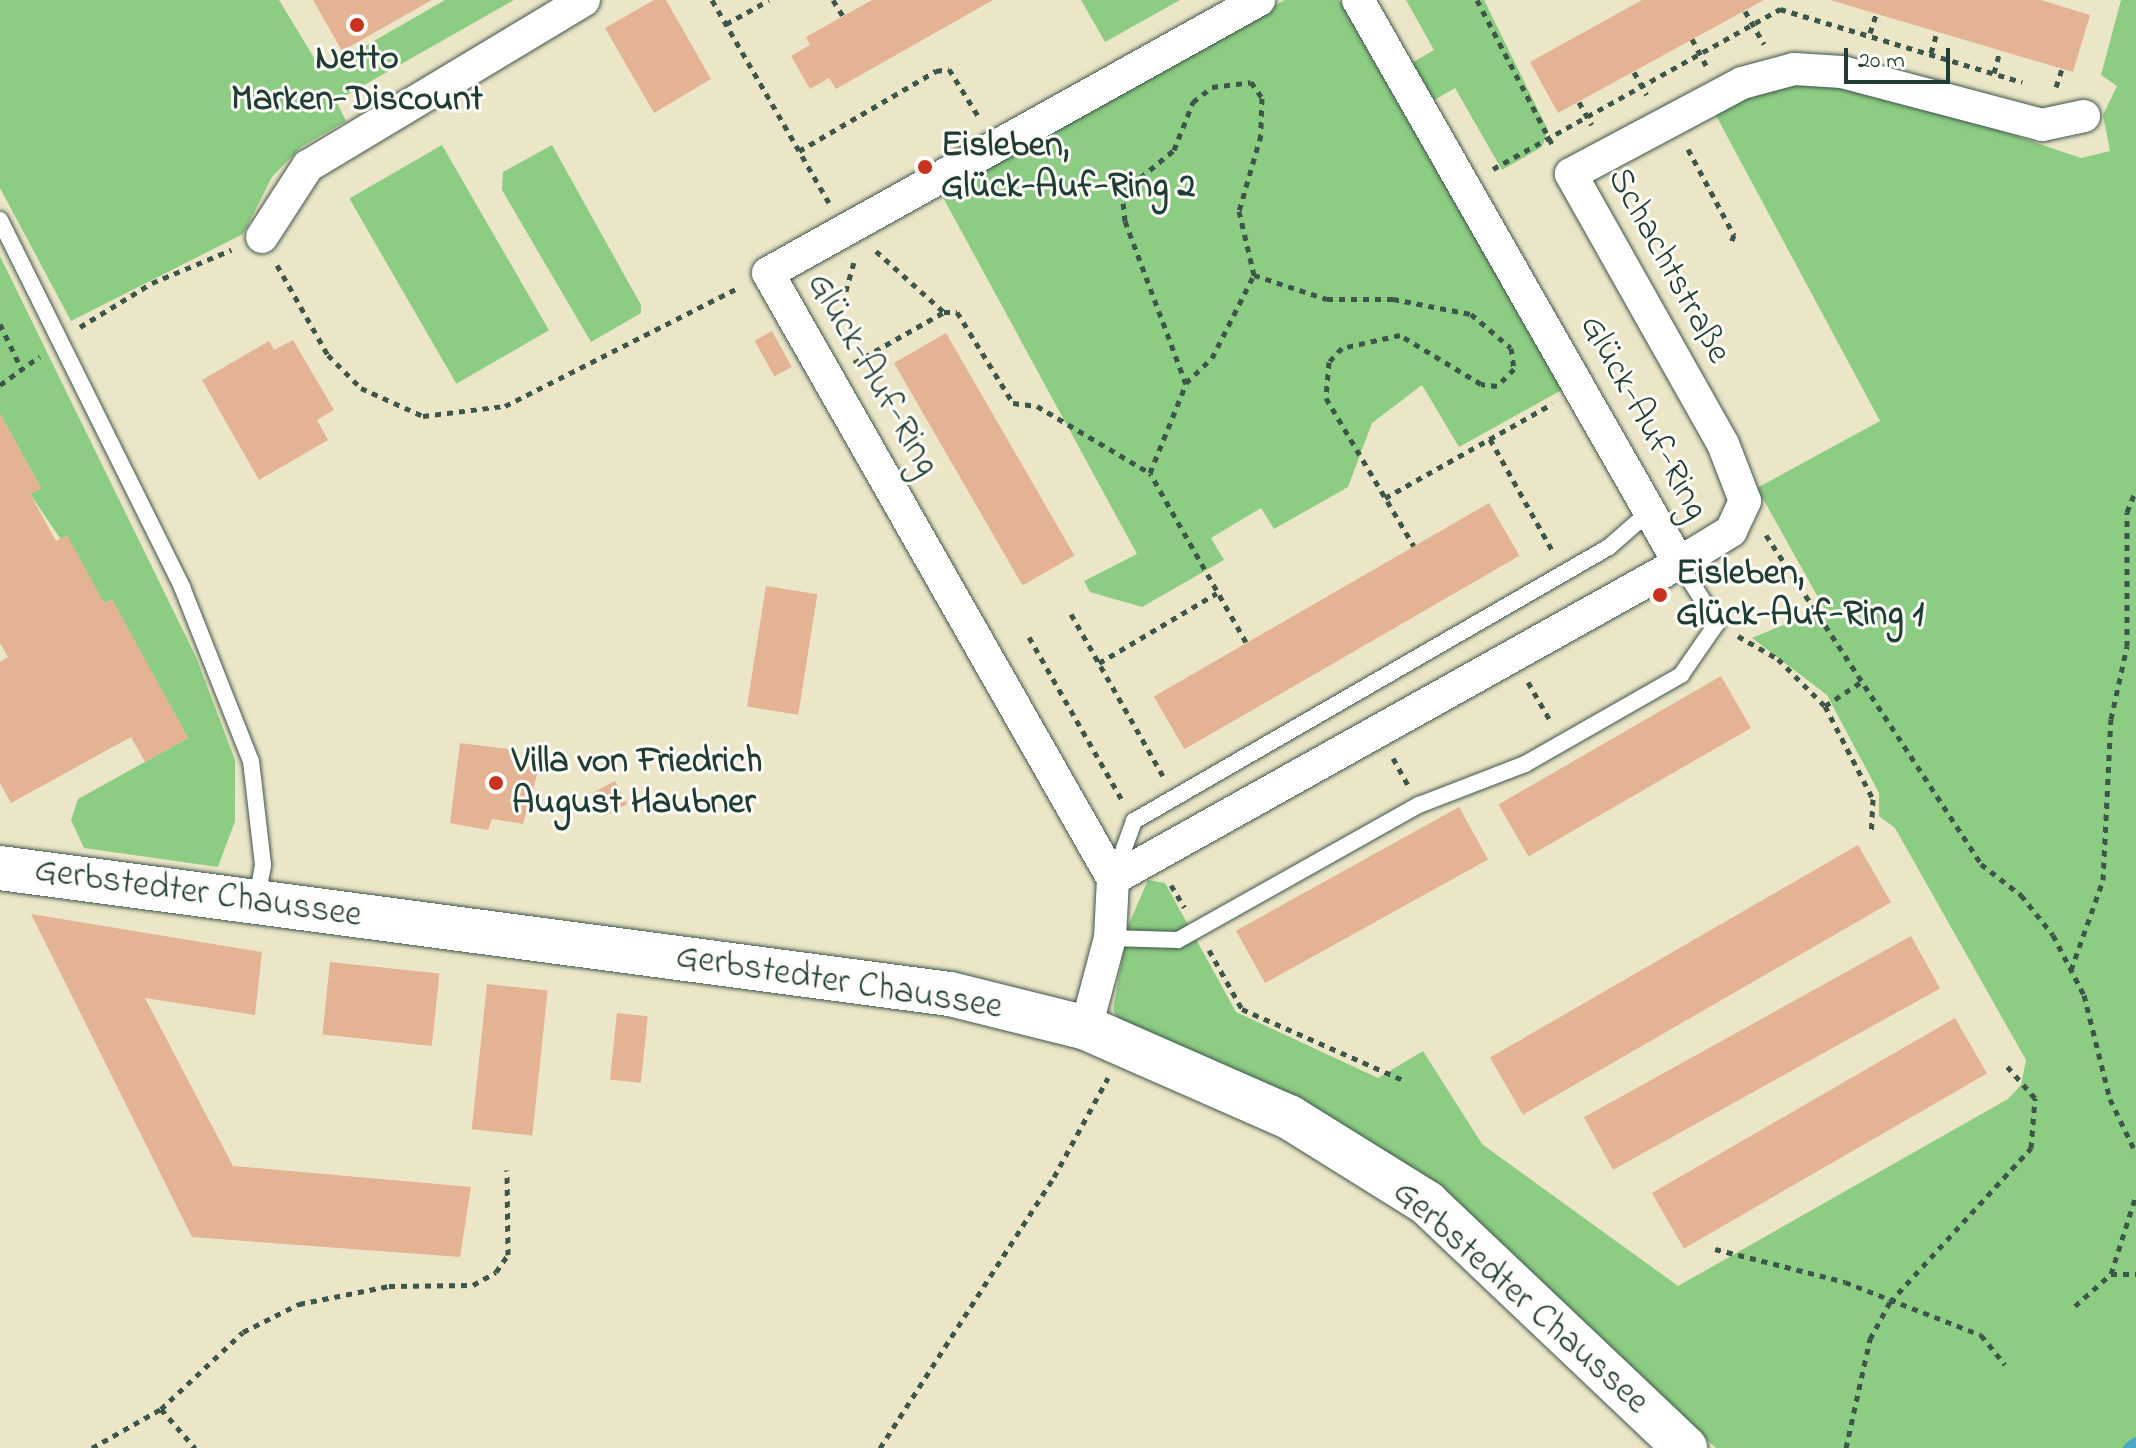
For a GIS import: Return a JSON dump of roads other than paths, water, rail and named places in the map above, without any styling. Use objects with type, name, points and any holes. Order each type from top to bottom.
[{"type":"main road","name":"Gerbstedter Chaussee","points":[[0,868],[950,994],[1086,1028],[1127,1043],[1289,1117],[1427,1203],[1685,1448]]},
{"type":"street","points":[[262,237],[308,166],[584,0]]},
{"type":"street","name":"Glück-Auf-Ring","points":[[1259,0],[768,273],[1113,879],[1679,563],[1582,388],[1358,0]]},
{"type":"street","name":"Schachtstraße","points":[[1679,563],[1731,531],[1745,501],[1723,444],[1571,174],[1742,83],[1794,69],[1842,72],[2042,125],[2084,116]]},
{"type":"street","points":[[1086,1028],[1110,938],[1113,879]]},
{"type":"lane","points":[[0,220],[62,338],[182,587],[251,761],[263,865],[257,901]]},
{"type":"lane","points":[[1113,879],[1134,821],[1566,573],[1650,511]]},
{"type":"lane","points":[[1110,938],[1161,942],[1198,930],[1419,805],[1563,742],[1681,675],[1717,623],[1679,563]]},
{"type":"waterway","points":[[2128,1448],[2136,1442]]},
{"type":"place","name":"Netto Marken-Discount","points":[[357,25]]},
{"type":"place","name":"Eisleben, Glück-Auf-Ring 2","points":[[925,167]]},
{"type":"place","name":"Eisleben, Glück-Auf-Ring 1","points":[[1660,595]]},
{"type":"place","name":"Villa von Friedrich August Haubner","points":[[496,783]]}]
